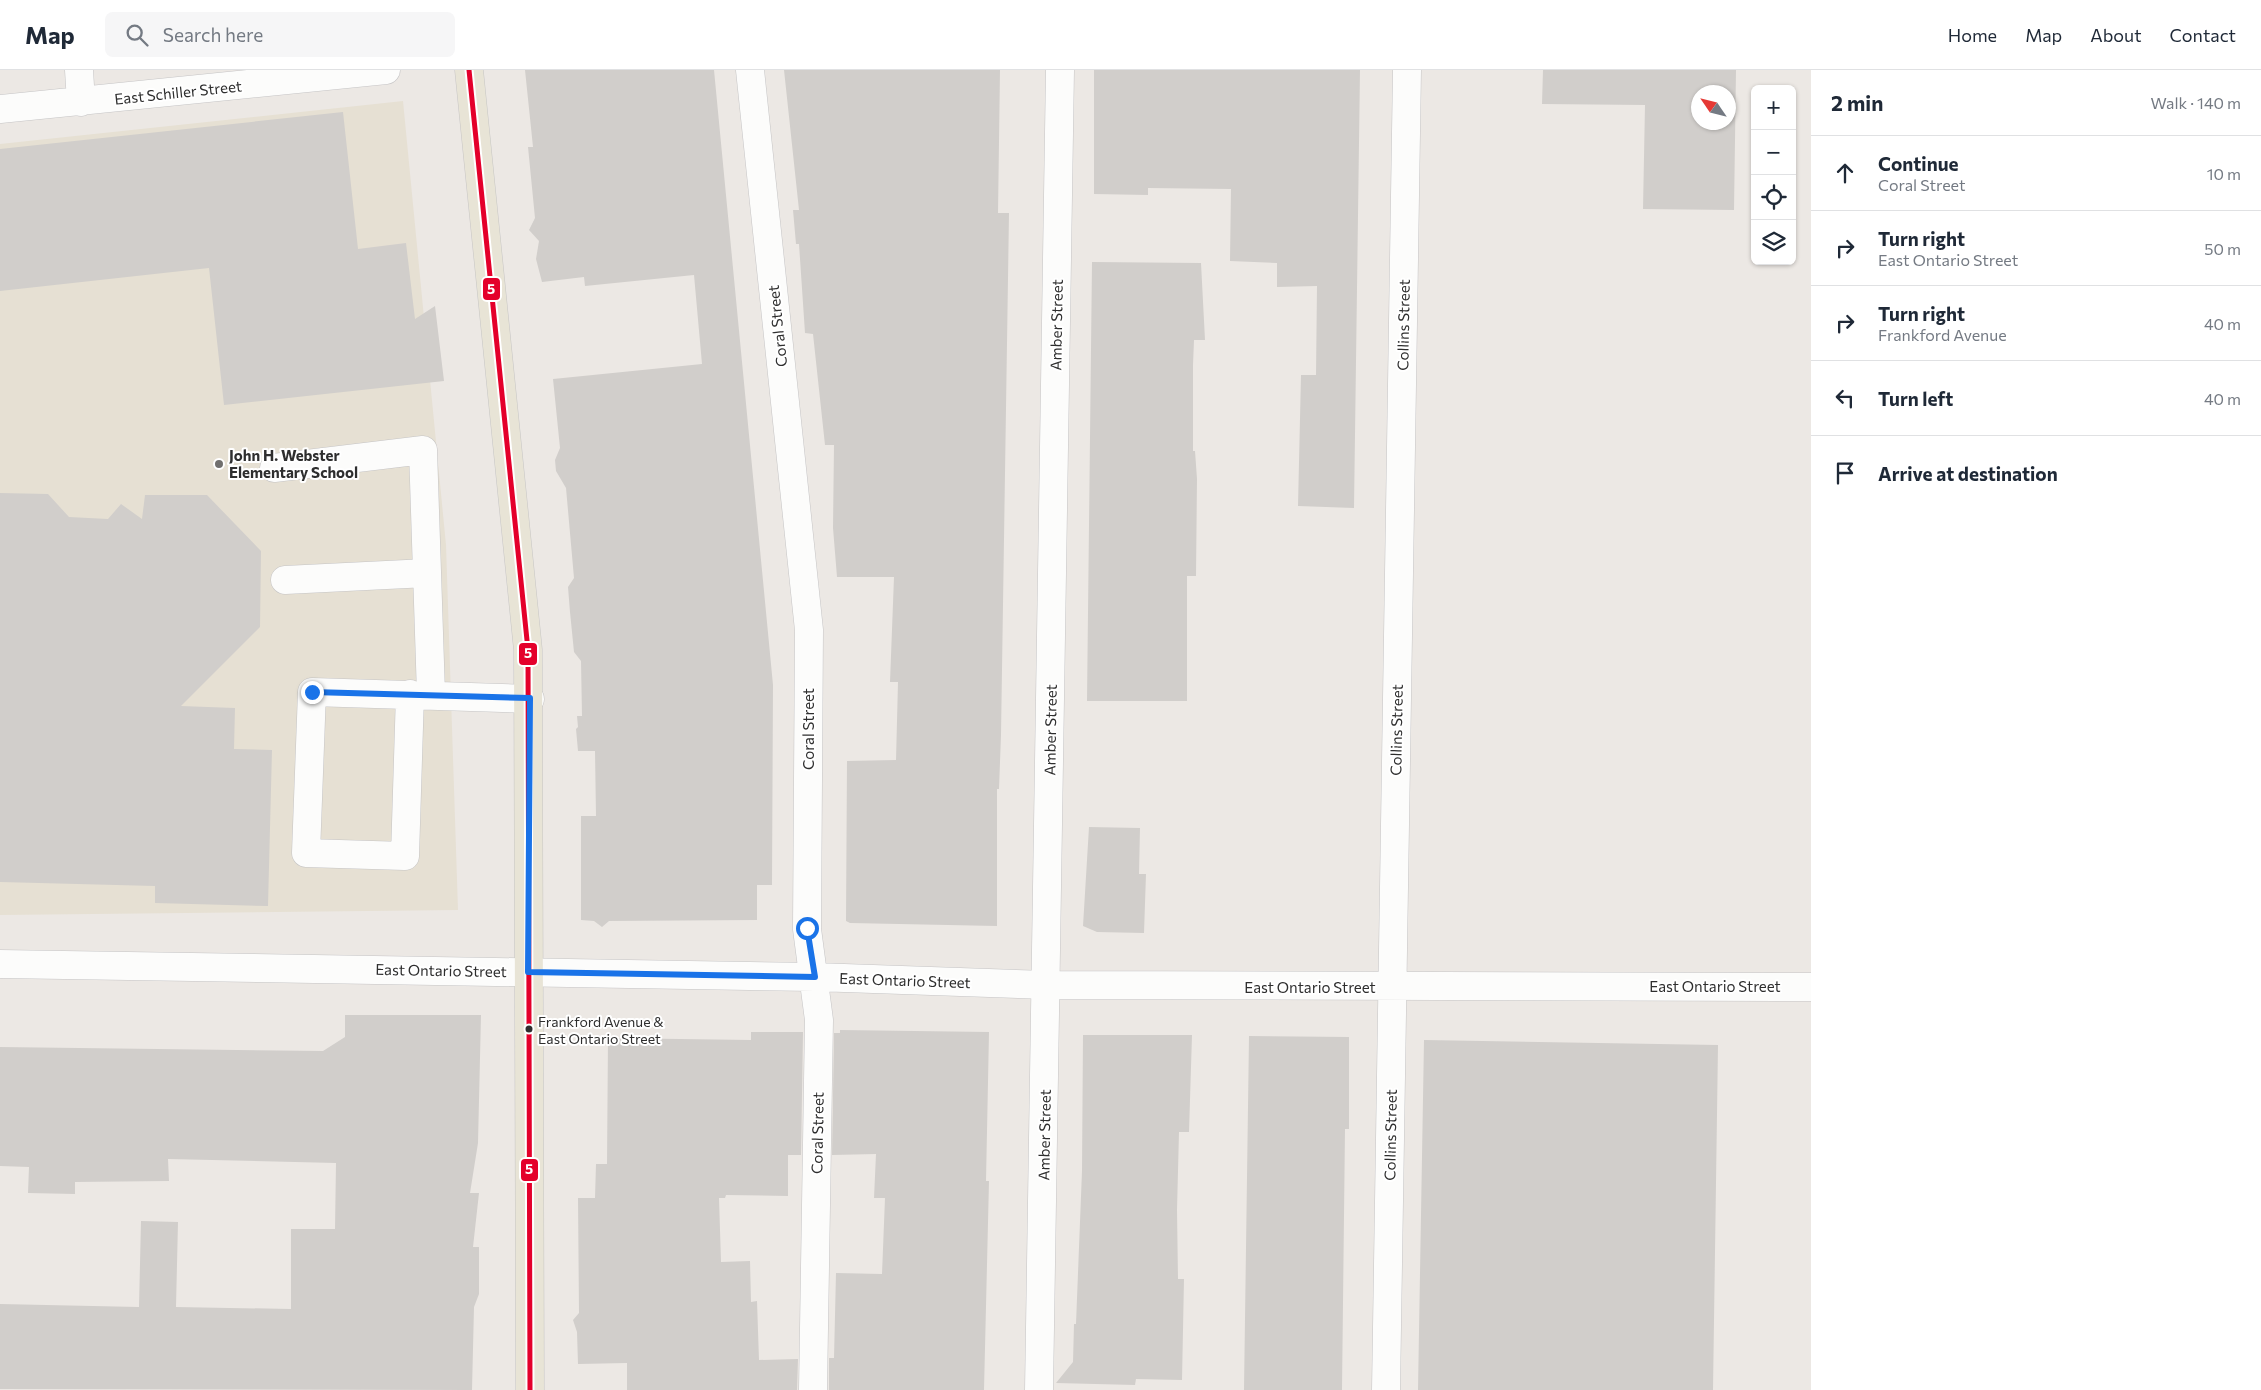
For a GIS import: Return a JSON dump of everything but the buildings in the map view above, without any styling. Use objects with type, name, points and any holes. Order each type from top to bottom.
[{"type":"main road","points":[[469,70],[528,650],[530,698],[528,972],[530,1390]]},
{"type":"street","points":[[79,70],[81,102]]},
{"type":"street","name":"East Schiller Street","points":[[0,109],[386,70]]},
{"type":"street","name":"Coral Street","points":[[750,70],[809,630],[807,928],[815,977],[819,1020],[814,1390]]},
{"type":"street","name":"Amber Street","points":[[1039,1390],[1047,985],[1060,70]]},
{"type":"street","name":"Collins Street","points":[[1386,1390],[1407,70]]},
{"type":"street","points":[[274,468],[423,450],[427,573],[420,694],[405,856],[306,853],[312,692],[420,694],[530,698]]},
{"type":"street","points":[[285,580],[427,573]]},
{"type":"street","name":"East Ontario Street","points":[[0,964],[815,977],[1047,985],[1811,987]]},
{"type":"shaded area","name":"John H. Webster Elementary School","points":[[403,101],[446,545],[458,910],[0,915],[0,144]]},
{"type":"transit line","name":"5","points":[[469,70],[528,650],[530,1390]]},
{"type":"place","name":"John H. Webster Elementary School","points":[[219,464]]},
{"type":"place","name":"Frankford Avenue & East Ontario Street","points":[[529,1029]]},
{"type":"route","points":[[312,692],[530,698],[528,972],[815,977],[807,928]]}]
